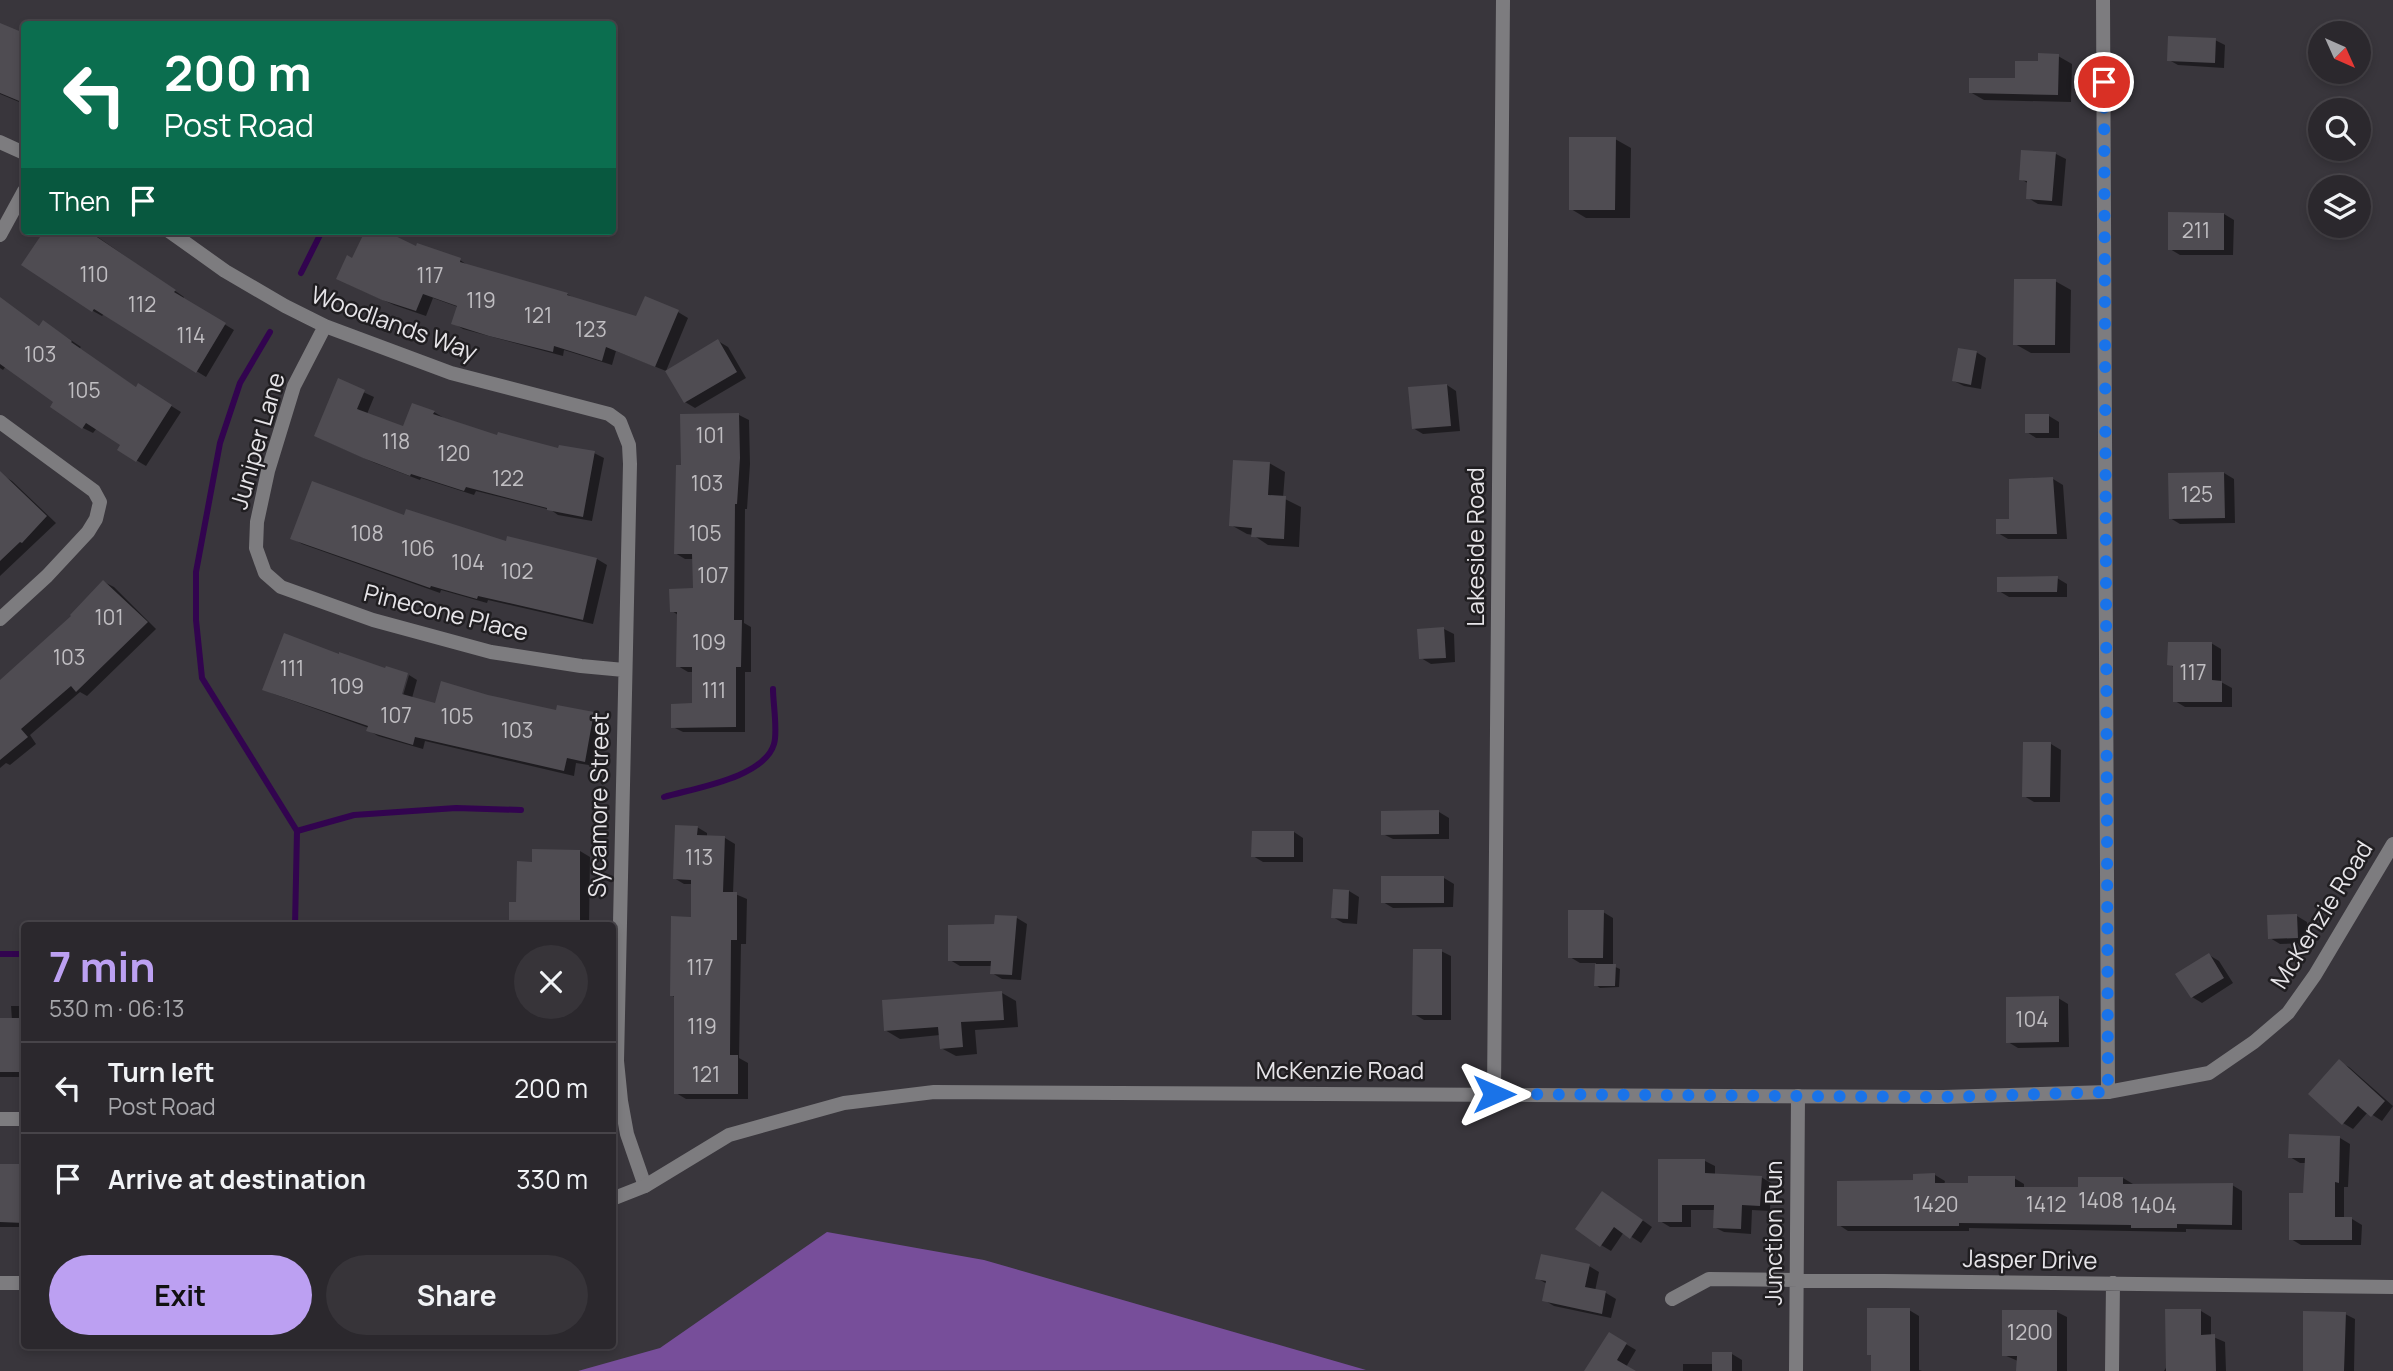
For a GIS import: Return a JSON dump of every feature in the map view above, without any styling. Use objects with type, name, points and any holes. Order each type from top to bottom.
[{"type":"street","name":"Lakeside Road","points":[[1494,1094],[1503,0]]},
{"type":"street","points":[[2103,0],[2108,1092]]},
{"type":"street","points":[[0,142],[21,152]]},
{"type":"street","points":[[0,235],[21,196]]},
{"type":"street","name":"Woodlands Way","points":[[175,235],[225,271],[325,326],[451,373],[584,406],[609,414],[620,422]]},
{"type":"street","name":"Juniper Lane","points":[[265,573],[256,548],[257,522],[268,471],[294,386],[325,326]]},
{"type":"street","points":[[0,422],[94,491],[100,502],[96,519],[88,532],[47,576],[0,619]]},
{"type":"street","name":"Sycamore Street","points":[[616,997],[629,464],[629,445],[620,422]]},
{"type":"street","name":"Pinecone Place","points":[[265,573],[281,587],[373,620],[491,652],[624,670]]},
{"type":"street","name":"McKenzie Road","points":[[616,1197],[645,1186],[729,1135],[844,1103],[934,1092],[1943,1097],[2108,1092],[2209,1073],[2254,1042],[2288,1013],[2315,975],[2393,844]]},
{"type":"street","name":"Sycamore Street","points":[[616,1047],[627,1133],[645,1186]]},
{"type":"street","name":"Junction Run","points":[[1796,1371],[1798,1096]]},
{"type":"street","points":[[0,1119],[21,1119]]},
{"type":"street","name":"Jasper Drive","points":[[1672,1299],[1709,1279],[2393,1287]]},
{"type":"street","points":[[0,1283],[21,1283]]},
{"type":"street","points":[[2112,1371],[2113,1283]]},
{"type":"shaded area","points":[[827,1232],[984,1260],[1366,1370],[578,1371],[660,1348]]},
{"type":"building","points":[[0,23],[21,32],[21,102],[0,93]]},
{"type":"building","points":[[2168,36],[2216,38],[2215,63],[2167,61]]},
{"type":"building","points":[[2038,53],[2059,54],[2058,95],[1969,93],[1969,78],[2015,78],[2015,61],[2038,61]]},
{"type":"building","points":[[1569,137],[1616,137],[1615,210],[1569,210]]},
{"type":"building","points":[[2021,150],[2056,152],[2052,201],[2026,199],[2027,181],[2019,180]]},
{"type":"building","points":[[2168,212],[2224,213],[2224,250],[2168,250]]},
{"type":"building","points":[[41,235],[94,235],[176,290],[174,292],[226,323],[196,373],[94,309],[92,312],[21,265]]},
{"type":"building","points":[[363,235],[393,235],[416,246],[417,243],[461,258],[460,262],[636,316],[645,296],[679,310],[655,367],[606,347],[602,361],[554,346],[553,352],[451,324],[457,306],[423,294],[416,311],[382,300],[336,279],[347,255],[352,258]]},
{"type":"building","points":[[2014,279],[2056,279],[2055,345],[2013,345]]},
{"type":"building","points":[[0,297],[39,326],[43,320],[136,387],[138,383],[172,405],[136,462],[117,450],[120,445],[86,423],[82,429],[50,407],[53,402],[0,364]]},
{"type":"building","points":[[718,339],[737,372],[684,403],[665,371]]},
{"type":"building","points":[[1958,348],[1977,351],[1971,385],[1952,381]]},
{"type":"building","points":[[338,378],[365,390],[357,409],[403,426],[412,403],[435,411],[433,414],[497,435],[498,432],[558,448],[559,445],[595,451],[583,517],[547,510],[466,487],[464,491],[411,474],[410,476],[314,436]]},
{"type":"building","points":[[1447,384],[1451,426],[1412,429],[1408,387]]},
{"type":"building","points":[[739,413],[734,620],[742,620],[741,667],[736,667],[736,727],[671,728],[671,704],[692,703],[692,667],[676,667],[677,612],[670,612],[669,589],[693,588],[692,554],[674,554],[676,465],[681,465],[680,414]]},
{"type":"building","points":[[2025,414],[2049,414],[2049,433],[2025,433]]},
{"type":"building","points":[[1233,460],[1270,462],[1268,495],[1286,496],[1284,539],[1251,537],[1252,528],[1229,526]]},
{"type":"building","points":[[0,471],[47,516],[22,543],[0,561]]},
{"type":"building","points":[[2224,472],[2225,518],[2169,519],[2168,473]]},
{"type":"building","points":[[2053,477],[2057,534],[1996,534],[1996,519],[2009,519],[2009,479]]},
{"type":"building","points":[[312,481],[404,515],[406,509],[506,541],[507,536],[597,558],[583,620],[478,596],[477,599],[431,586],[430,588],[290,539]]},
{"type":"building","points":[[2058,576],[2057,592],[1997,592],[1997,577]]},
{"type":"building","points":[[103,580],[148,622],[76,692],[71,686],[21,729],[28,737],[0,760],[0,680],[71,616]]},
{"type":"building","points":[[1444,627],[1446,658],[1419,659],[1417,629]]},
{"type":"building","points":[[284,633],[339,654],[408,673],[402,694],[435,703],[441,681],[556,710],[557,705],[594,712],[585,762],[567,758],[564,771],[415,737],[413,745],[366,731],[368,726],[262,690]]},
{"type":"building","points":[[2168,642],[2212,642],[2212,680],[2222,681],[2222,702],[2173,702],[2173,666],[2167,665]]},
{"type":"building","points":[[2023,742],[2051,742],[2050,797],[2022,797]]},
{"type":"building","points":[[1439,810],[1439,834],[1381,835],[1381,811]]},
{"type":"building","points":[[675,825],[698,826],[697,835],[725,836],[723,892],[737,892],[737,940],[731,940],[730,1055],[738,1055],[738,1094],[674,1094],[674,996],[670,996],[671,916],[691,917],[691,880],[673,879]]},
{"type":"building","points":[[1252,831],[1294,831],[1294,857],[1251,857]]},
{"type":"building","points":[[532,849],[580,850],[580,922],[509,922],[509,902],[516,902],[517,861],[532,862]]},
{"type":"building","points":[[1381,876],[1444,876],[1444,903],[1381,903]]},
{"type":"building","points":[[1333,889],[1349,890],[1348,919],[1331,918]]},
{"type":"building","points":[[1568,910],[1604,910],[1603,958],[1568,958]]},
{"type":"building","points":[[2297,914],[2298,938],[2268,939],[2267,915]]},
{"type":"building","points":[[995,915],[1017,916],[1012,975],[990,974],[991,961],[948,961],[948,925],[994,924]]},
{"type":"building","points":[[1413,949],[1442,949],[1442,1015],[1412,1015]]},
{"type":"building","points":[[2209,953],[2224,978],[2191,998],[2175,974]]},
{"type":"building","points":[[1595,964],[1616,964],[1615,986],[1594,986]]},
{"type":"building","points":[[1002,991],[1004,1020],[961,1022],[963,1047],[940,1049],[938,1027],[884,1031],[882,1000]]},
{"type":"building","points":[[2059,996],[2059,1042],[2006,1043],[2006,997]]},
{"type":"building","points":[[0,1018],[21,1018],[21,1072],[0,1072]]},
{"type":"building","points":[[2339,1059],[2385,1101],[2371,1117],[2358,1106],[2342,1125],[2308,1094]]},
{"type":"building","points":[[2289,1134],[2340,1136],[2339,1183],[2335,1182],[2335,1217],[2352,1217],[2352,1240],[2289,1240],[2289,1193],[2303,1193],[2305,1158],[2288,1158]]},
{"type":"building","points":[[1658,1159],[1705,1159],[1705,1173],[1762,1176],[1760,1206],[1742,1205],[1741,1229],[1713,1228],[1714,1205],[1682,1205],[1682,1222],[1658,1222]]},
{"type":"building","points":[[0,1164],[21,1164],[21,1223],[0,1222]]},
{"type":"building","points":[[1935,1173],[1935,1183],[1968,1183],[1968,1176],[2015,1176],[2015,1187],[2078,1187],[2078,1177],[2123,1177],[2123,1184],[2233,1183],[2232,1225],[2177,1224],[2177,1228],[1959,1223],[1959,1226],[1837,1226],[1837,1181],[1913,1180],[1913,1174]]},
{"type":"building","points":[[1602,1191],[1643,1220],[1630,1239],[1614,1227],[1600,1247],[1575,1229]]},
{"type":"building","points":[[1541,1254],[1590,1264],[1585,1287],[1606,1291],[1602,1314],[1542,1301],[1546,1281],[1535,1279]]},
{"type":"building","points":[[1867,1308],[1910,1308],[1910,1371],[1871,1371],[1871,1355],[1867,1355]]},
{"type":"building","points":[[2165,1309],[2201,1309],[2201,1335],[2215,1334],[2216,1371],[2166,1371]]},
{"type":"building","points":[[2002,1310],[2057,1310],[2057,1371],[2016,1371],[2017,1356],[2002,1356]]},
{"type":"building","points":[[2303,1311],[2346,1312],[2344,1371],[2303,1371]]},
{"type":"building","points":[[1609,1332],[1627,1343],[1617,1360],[1636,1371],[1584,1371]]},
{"type":"building","points":[[1712,1352],[1732,1352],[1732,1371],[1712,1371]]},
{"type":"waterway","points":[[301,273],[320,235]]},
{"type":"waterway","points":[[270,332],[240,383],[220,443],[196,572],[196,620],[202,678],[297,831],[295,922]]},
{"type":"waterway","points":[[664,797],[726,780],[743,773],[768,756],[775,739],[773,689]]},
{"type":"waterway","points":[[297,831],[354,815],[456,808],[521,810]]},
{"type":"waterway","points":[[0,954],[21,954]]},
{"type":"route","points":[[1494,1094],[1943,1097],[2108,1092],[2104,82]]}]
